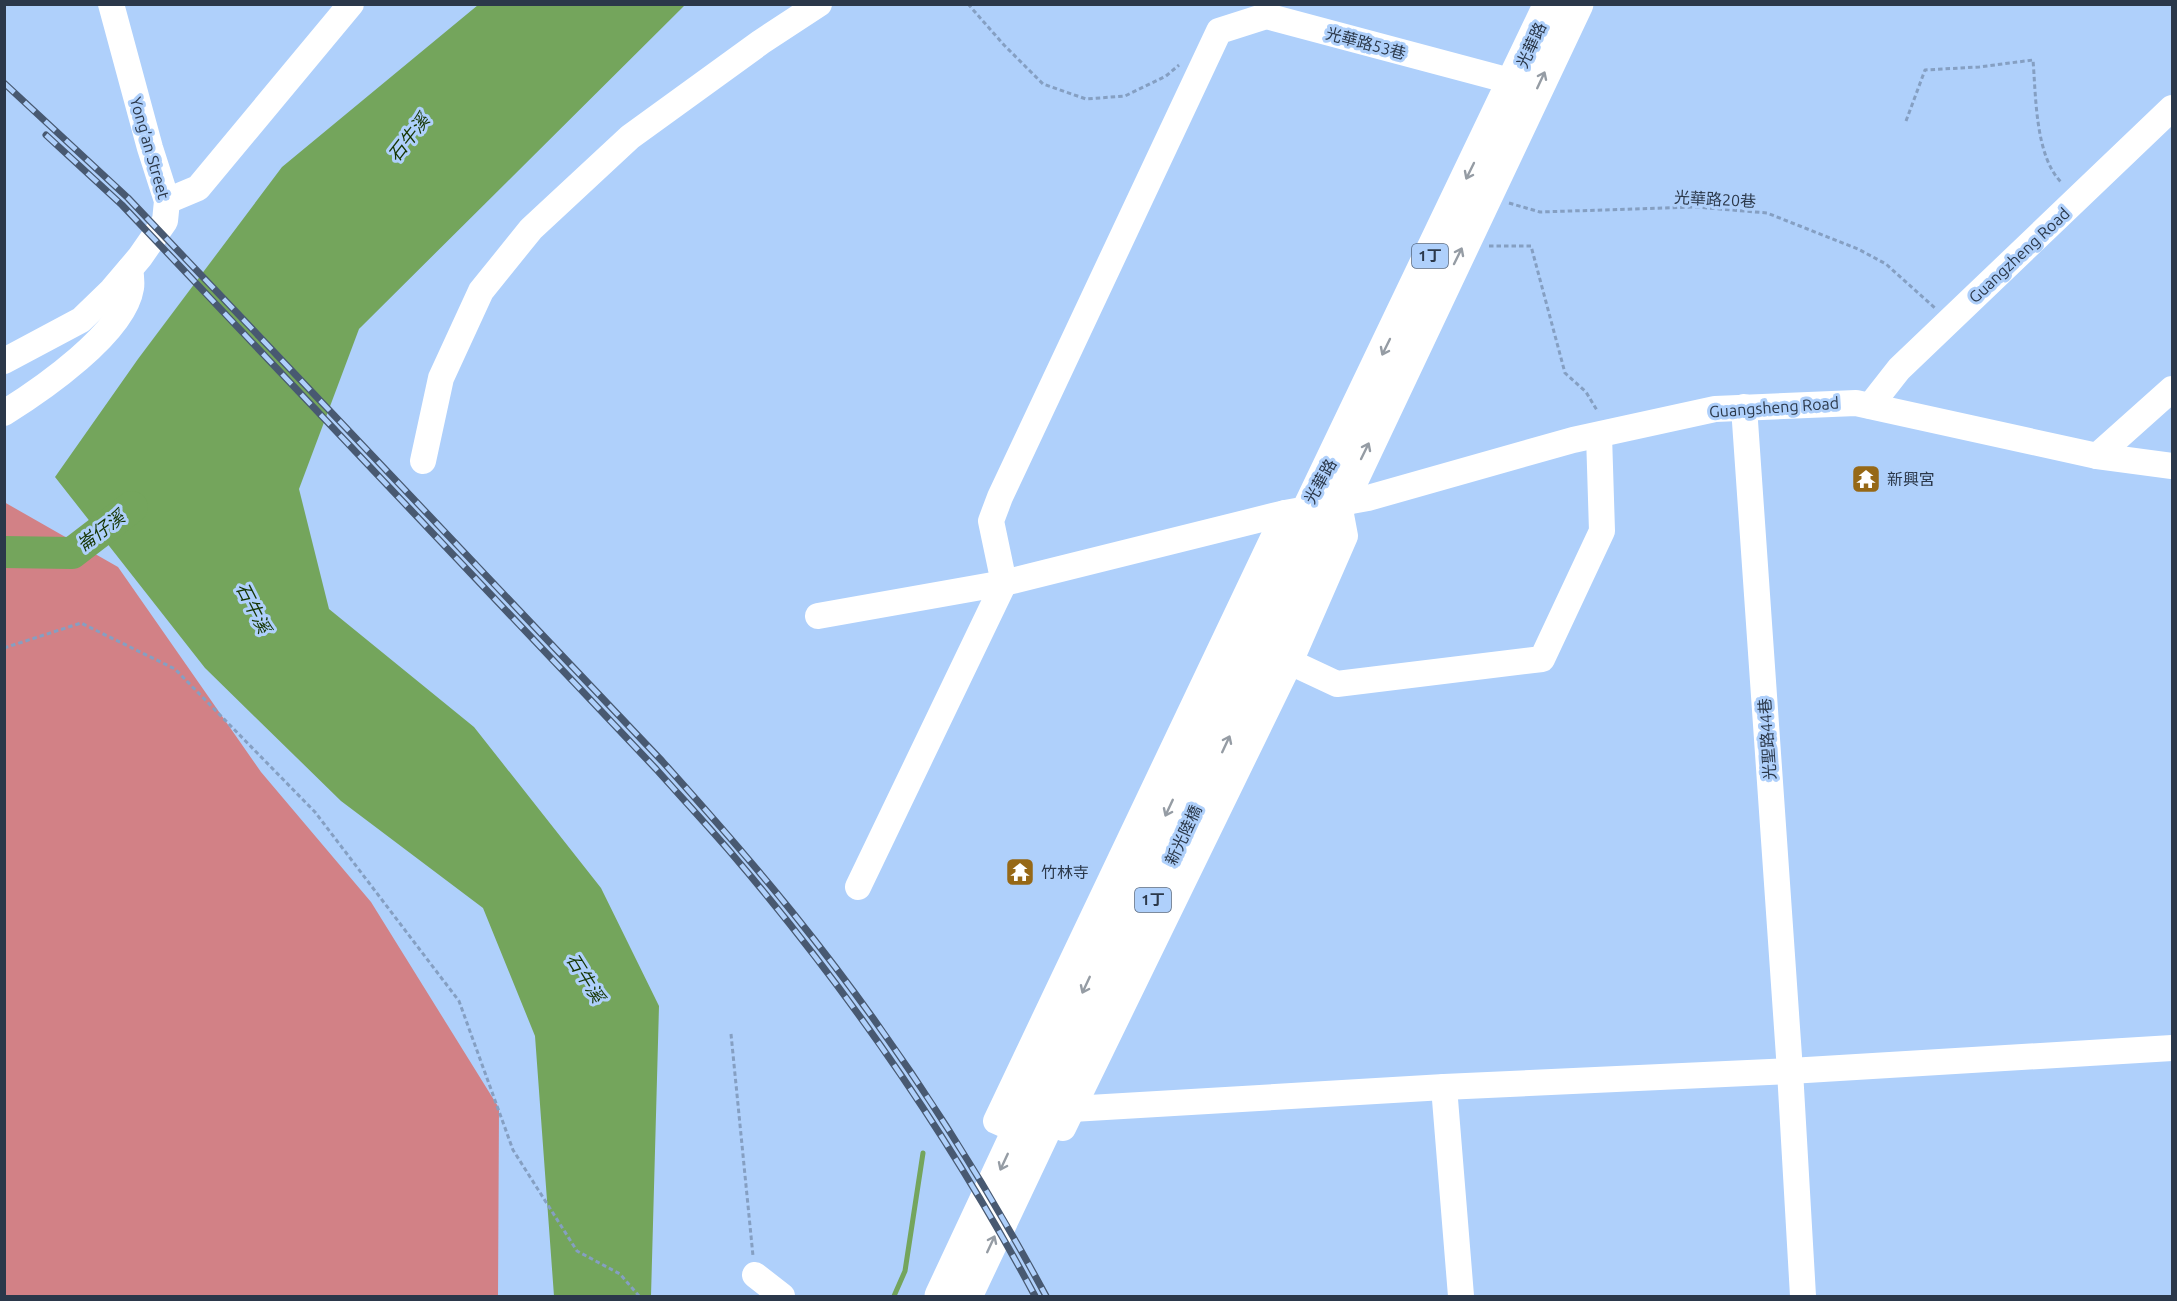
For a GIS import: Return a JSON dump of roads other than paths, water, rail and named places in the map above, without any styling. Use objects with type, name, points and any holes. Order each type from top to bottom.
[{"type":"main road","name":"光華路","points":[[1311,508],[1463,246],[1487,196],[1514,82],[1550,4]]},
{"type":"main road","name":"光華路","points":[[1311,508],[1498,142],[1577,4]]},
{"type":"main road","name":"新光陸橋","points":[[940,1296],[1311,508]]},
{"type":"main road","name":"新光陸橋","points":[[966,1296],[1311,508]]},
{"type":"street","name":"Yong’an Street","points":[[4,361],[81,320],[112,290],[165,221],[167,201],[150,148],[111,4]]},
{"type":"street","points":[[167,201],[198,188],[351,4]]},
{"type":"street","points":[[423,461],[445,368],[482,291],[531,229],[630,137],[761,42],[819,4]]},
{"type":"street","name":"光華路53巷","points":[[1004,583],[991,521],[1219,31],[1266,16],[1514,82]]},
{"type":"street","name":"Guangzheng Road","points":[[1870,406],[1899,369],[2172,108]]},
{"type":"street","points":[[4,413],[43,388],[94,345],[121,313],[131,288],[130,268]]},
{"type":"street","points":[[2097,456],[2172,389]]},
{"type":"street","name":"Guangsheng Road","points":[[1311,508],[1604,433],[1715,409],[1744,407],[1856,402],[2097,456],[2172,466]]},
{"type":"street","name":"光聖路44巷","points":[[1744,407],[1790,1071],[1803,1296]]},
{"type":"street","points":[[1290,662],[1337,684],[1542,659],[1602,531],[1604,433]]},
{"type":"street","points":[[1311,508],[1345,536],[1290,662],[1054,1147],[996,1121],[1311,508]]},
{"type":"street","name":"光華路","points":[[818,616],[1004,583],[1311,508]]},
{"type":"street","points":[[858,887],[1004,583]]},
{"type":"street","points":[[1072,1109],[1444,1087],[1790,1071],[2172,1048]]},
{"type":"street","points":[[1444,1087],[1461,1296]]},
{"type":"street","points":[[755,1275],[782,1296]]},
{"type":"water","name":"石牛溪","points":[[478,5],[685,5],[359,329],[299,489],[329,609],[474,727],[601,888],[659,1006],[651,1296],[554,1296],[535,1036],[483,908],[341,801],[205,668],[55,477],[138,359],[282,167]]},
{"type":"waterway","name":"崙仔溪","points":[[4,552],[72,553],[132,507]]},
{"type":"waterway","points":[[894,1296],[905,1271],[923,1153]]},
{"type":"railway","points":[[4,83],[128,198],[662,761],[745,855],[828,958],[896,1051],[960,1147],[1046,1296]]},
{"type":"railway","points":[[46,135],[122,205],[656,769],[732,854],[816,958],[896,1067],[969,1180],[1035,1296]]},
{"type":"place","name":"新興宮","points":[[1866,479]]},
{"type":"place","name":"竹林寺","points":[[1020,872]]}]
